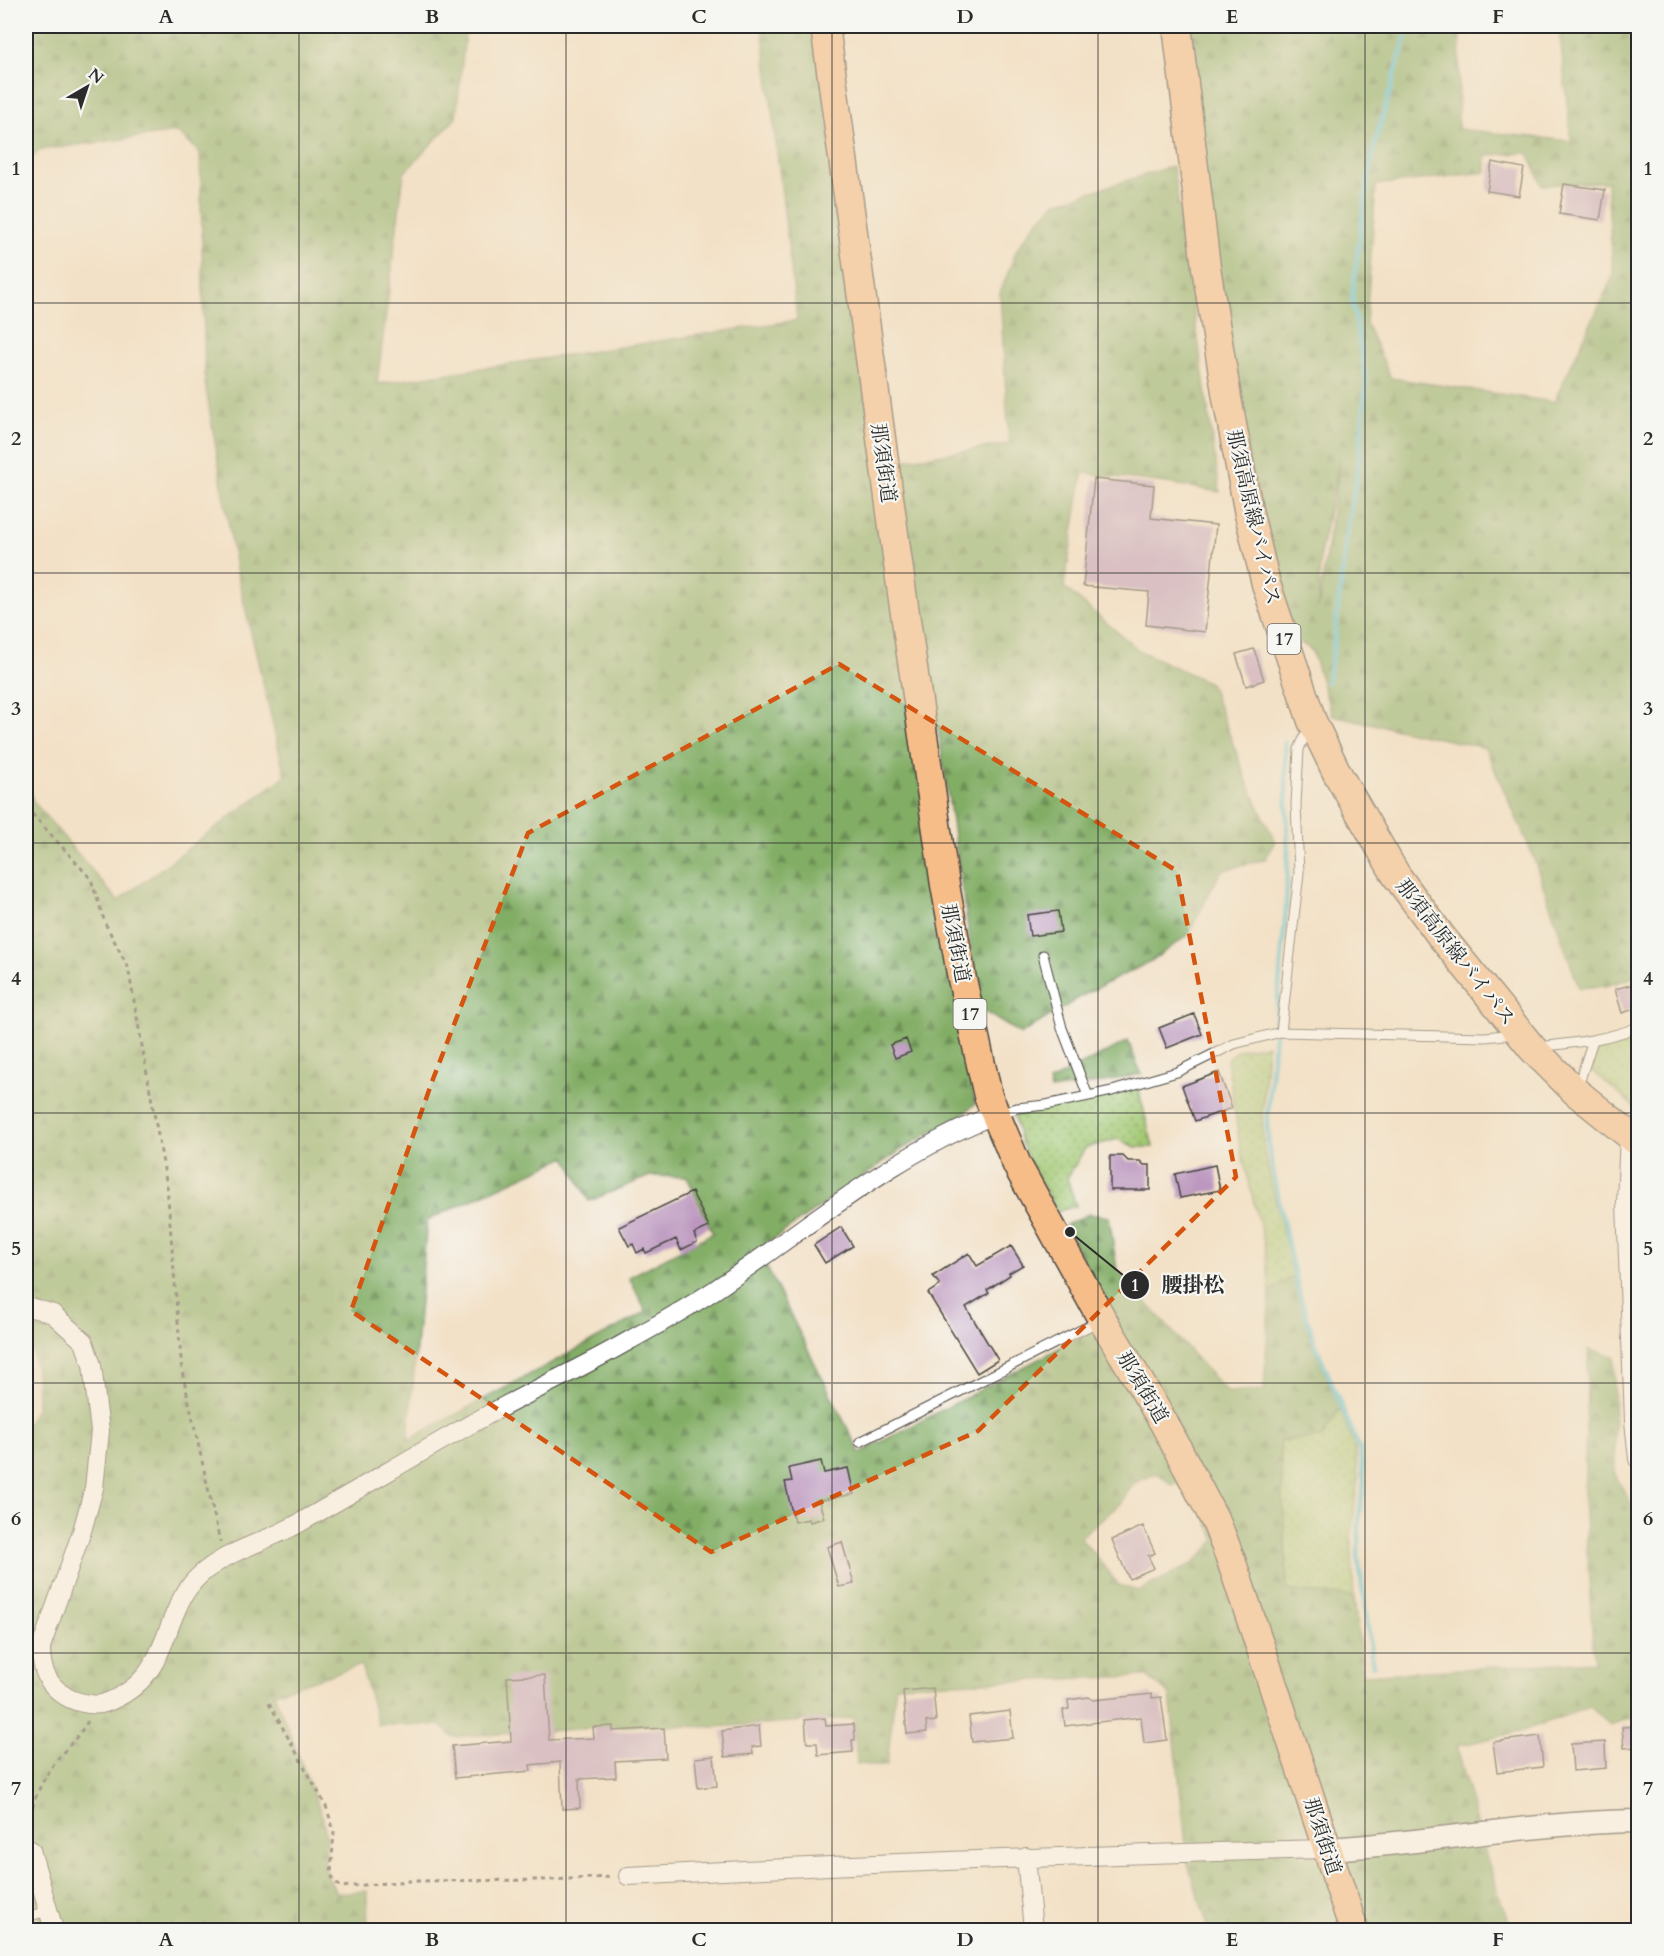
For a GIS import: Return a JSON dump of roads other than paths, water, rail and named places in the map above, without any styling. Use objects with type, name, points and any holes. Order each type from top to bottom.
[{"type":"main road","name":"那須街道","points":[[825,26],[902,593],[943,873],[962,980],[988,1096],[994,1115],[1034,1195],[1102,1319],[1164,1423],[1217,1524],[1235,1571],[1354,1930]]},
{"type":"main road","name":"那須高原線バイパス","points":[[1177,26],[1206,267],[1247,503],[1266,584],[1312,721],[1337,773],[1396,875],[1454,953],[1526,1041],[1576,1092],[1634,1139]]},
{"type":"street","points":[[26,1306],[53,1314],[84,1342],[92,1365],[100,1431],[94,1488],[82,1531],[41,1647],[41,1664],[51,1685],[66,1698],[96,1706],[124,1696],[147,1675],[164,1643],[188,1587],[204,1571],[223,1558],[281,1534],[490,1414],[629,1341],[719,1288],[894,1164],[957,1130],[994,1115]]},
{"type":"street","points":[[1634,1139],[1626,1203],[1634,1421],[1638,1459]]},
{"type":"street","points":[[628,1876],[1026,1857],[1327,1849],[1613,1821],[1638,1821]]},
{"type":"street","points":[[32,1850],[54,1930]]},
{"type":"street","points":[[1026,1857],[1033,1930]]},
{"type":"lane","points":[[1281,1032],[1299,873],[1296,804],[1299,749],[1312,721]]},
{"type":"lane","points":[[1043,955],[1062,1028],[1088,1096]]},
{"type":"lane","points":[[994,1115],[1017,1108],[1046,1105],[1088,1096],[1177,1072],[1234,1044],[1281,1032],[1485,1037],[1526,1041],[1593,1040],[1625,1033],[1638,1027]]},
{"type":"lane","points":[[1576,1092],[1593,1040]]},
{"type":"lane","points":[[860,1442],[1102,1319]]},
{"type":"lane","points":[[26,1917],[48,1911]]},
{"type":"waterway","points":[[1327,682],[1360,454],[1366,381],[1352,298],[1363,210],[1375,143],[1409,26]]},
{"type":"waterway","points":[[1285,743],[1288,850],[1286,909],[1267,1121],[1269,1150],[1301,1300],[1314,1341],[1360,1451],[1364,1482],[1359,1516],[1358,1556],[1373,1666]]},
{"type":"place","name":"腰掛松","points":[[1070,1232]]}]
